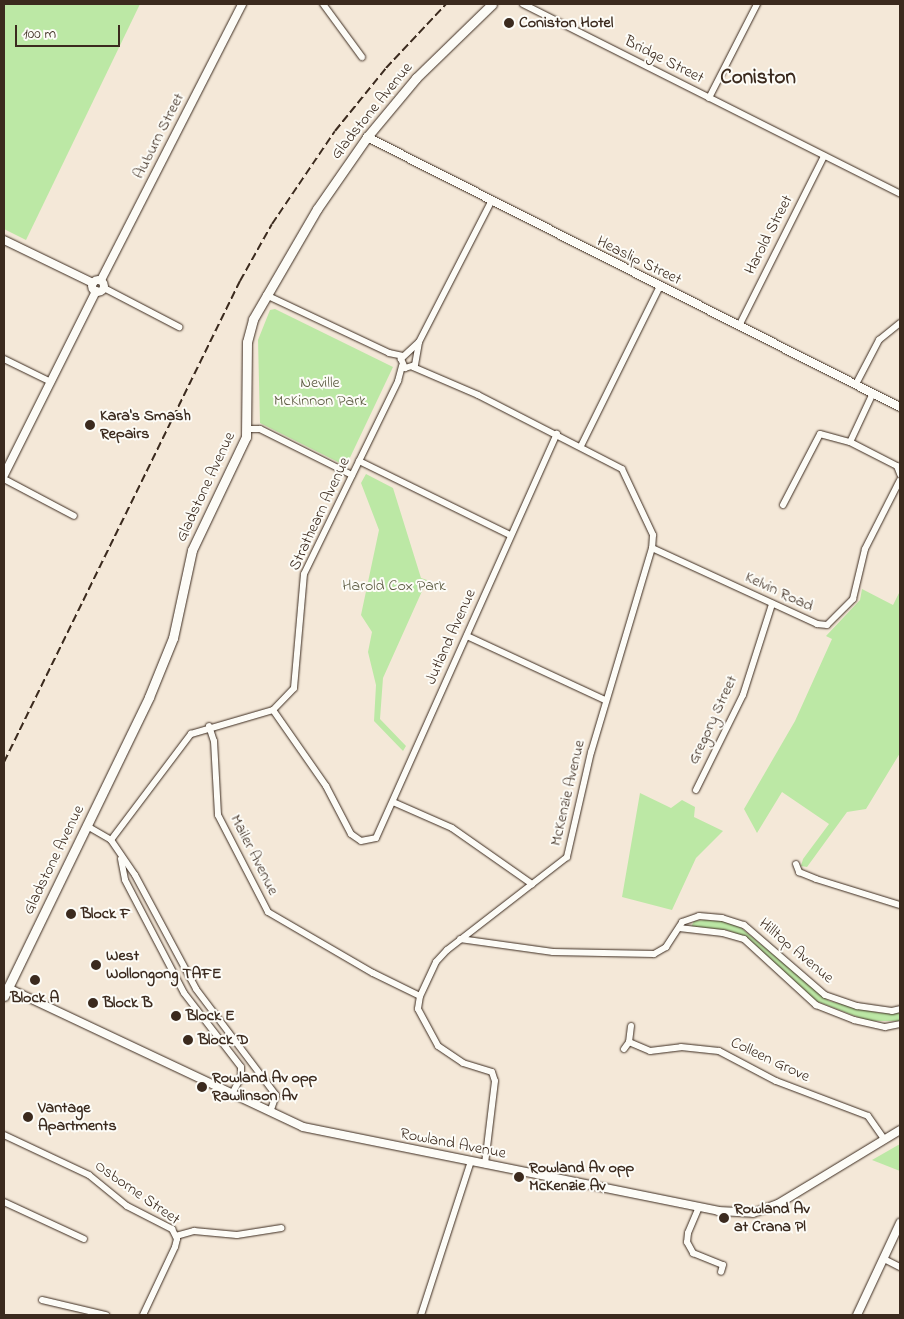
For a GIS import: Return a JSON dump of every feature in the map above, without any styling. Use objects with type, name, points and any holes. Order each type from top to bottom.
[{"type":"main road","name":"Gladstone Avenue","points":[[6,992],[150,697],[176,628],[194,545],[248,429],[247,336],[266,295],[317,209],[367,137],[416,78],[492,4]]},
{"type":"street","name":"Auburn Street","points":[[4,477],[242,4]]},
{"type":"street","points":[[323,4],[362,57]]},
{"type":"street","name":"Bridge Street","points":[[523,4],[900,194]]},
{"type":"street","points":[[710,98],[757,4]]},
{"type":"street","name":"Heaslip Street","points":[[367,137],[491,202],[900,407]]},
{"type":"street","name":"Harold Street","points":[[739,326],[824,156]]},
{"type":"street","points":[[411,368],[419,342],[491,202]]},
{"type":"street","points":[[4,240],[178,327]]},
{"type":"street","points":[[581,446],[660,286]]},
{"type":"street","points":[[266,295],[403,360],[411,368],[428,372]]},
{"type":"street","points":[[856,384],[879,340],[900,323]]},
{"type":"street","points":[[403,360],[419,342]]},
{"type":"street","points":[[4,359],[51,382]]},
{"type":"street","points":[[403,360],[415,359],[428,372]]},
{"type":"street","name":"Strathearn Avenue","points":[[273,710],[294,688],[304,574],[398,381],[403,360]]},
{"type":"street","name":"Strathearn Avenue","points":[[398,381],[411,368]]},
{"type":"street","name":"McKenzie Avenue","points":[[420,996],[436,962],[460,939],[567,856],[605,700],[652,548],[653,535],[622,469],[557,434],[428,372]]},
{"type":"street","points":[[850,442],[873,393]]},
{"type":"street","points":[[248,429],[260,430],[352,475]]},
{"type":"street","name":"Jutland Avenue","points":[[273,710],[326,786],[352,834],[361,842],[376,838],[394,802],[510,535],[557,434]]},
{"type":"street","points":[[783,505],[820,434],[850,442],[897,466],[900,474]]},
{"type":"street","points":[[359,461],[510,535]]},
{"type":"street","points":[[4,477],[74,516]]},
{"type":"street","name":"Kelvin Road","points":[[652,548],[817,624],[827,625],[853,599],[865,549],[900,480]]},
{"type":"street","name":"Gregory Street","points":[[696,790],[743,695],[772,604]]},
{"type":"street","points":[[467,636],[605,700]]},
{"type":"street","points":[[112,840],[191,734],[209,726],[273,710]]},
{"type":"street","name":"Mailer Avenue","points":[[209,726],[214,740],[218,815],[268,912],[373,973],[420,996]]},
{"type":"street","points":[[394,802],[452,828],[532,884]]},
{"type":"street","points":[[87,826],[112,840],[121,857],[135,874],[196,989],[276,1095],[270,1112]]},
{"type":"street","points":[[121,857],[125,880],[184,993],[241,1067],[241,1077],[232,1094]]},
{"type":"street","points":[[796,864],[799,872],[816,879],[900,905]]},
{"type":"street","name":"Hilltop Avenue","points":[[460,939],[553,952],[654,954],[666,947],[682,922],[699,916],[722,918],[744,925],[825,995],[857,1006],[892,1011],[900,1009]]},
{"type":"street","name":"Hilltop Avenue","points":[[679,928],[744,939],[816,1005],[854,1020],[885,1026],[900,1024]]},
{"type":"street","name":"Rowland Avenue","points":[[6,992],[311,1129],[732,1213],[763,1210],[792,1197],[900,1130]]},
{"type":"street","points":[[420,996],[418,1009],[438,1046],[463,1063],[492,1072],[496,1080],[485,1164]]},
{"type":"street","points":[[624,1049],[629,1042],[631,1026]]},
{"type":"street","name":"Colleen Grove","points":[[629,1042],[650,1051],[680,1047],[719,1051],[776,1081],[868,1116],[885,1140]]},
{"type":"street","name":"Osborne Street","points":[[4,1135],[89,1175],[127,1206],[172,1229],[176,1236],[175,1247],[142,1315]]},
{"type":"street","points":[[421,1315],[471,1162]]},
{"type":"street","points":[[4,1202],[84,1239]]},
{"type":"street","points":[[699,1207],[688,1233],[687,1242],[697,1255],[723,1265],[721,1272]]},
{"type":"street","points":[[857,1315],[900,1224]]},
{"type":"street","points":[[176,1236],[194,1231],[237,1235],[280,1228]]},
{"type":"street","points":[[884,1259],[900,1267]]},
{"type":"street","points":[[42,1300],[106,1315]]},
{"type":"green space","points":[[4,4],[140,4],[26,240],[4,229]]},
{"type":"green space","name":"Neville McKinnon Park","points":[[275,309],[393,367],[346,466],[260,423],[258,340],[270,310]]},
{"type":"green space","name":"Harold Cox Park","points":[[366,474],[393,488],[421,578],[427,580],[383,678],[380,719],[406,746],[403,751],[374,721],[376,685],[368,652],[372,632],[361,615],[379,530],[361,483]]},
{"type":"green space","points":[[862,589],[893,605],[900,591],[900,753],[866,809],[847,812],[807,867],[801,866],[803,859],[829,824],[782,792],[757,833],[744,809],[795,721],[832,639],[826,636],[860,600]]},
{"type":"green space","points":[[640,793],[671,808],[682,800],[695,807],[694,817],[723,831],[696,858],[672,910],[622,897]]},
{"type":"green space","points":[[694,921],[722,921],[740,927],[829,1001],[880,1013],[900,1013],[900,1021],[868,1021],[816,1001],[745,937],[727,930],[691,927]]},
{"type":"green space","points":[[900,1144],[900,1171],[872,1160]]},
{"type":"railway","points":[[4,762],[240,281],[272,224],[335,131],[386,68],[446,4]]},
{"type":"place","name":"Coniston Hotel","points":[[509,23]]},
{"type":"place","name":"Kara's Smash Repairs","points":[[90,425]]},
{"type":"place","name":"Block F","points":[[71,914]]},
{"type":"place","name":"West Wollongong TAFE","points":[[96,965]]},
{"type":"place","name":"Block A","points":[[35,980]]},
{"type":"place","name":"Block B","points":[[93,1003]]},
{"type":"place","name":"Block E","points":[[176,1016]]},
{"type":"place","name":"Block D","points":[[188,1040]]},
{"type":"place","name":"Rowland Av opp Rawlinson Av","points":[[202,1087]]},
{"type":"place","name":"Vantage Apartments","points":[[28,1117]]},
{"type":"place","name":"Rowland Av opp McKenzie Av","points":[[519,1177]]},
{"type":"place","name":"Rowland Av at Crana Pl","points":[[724,1218]]},
{"type":"district","name":"Coniston","points":[[758,78]]}]
